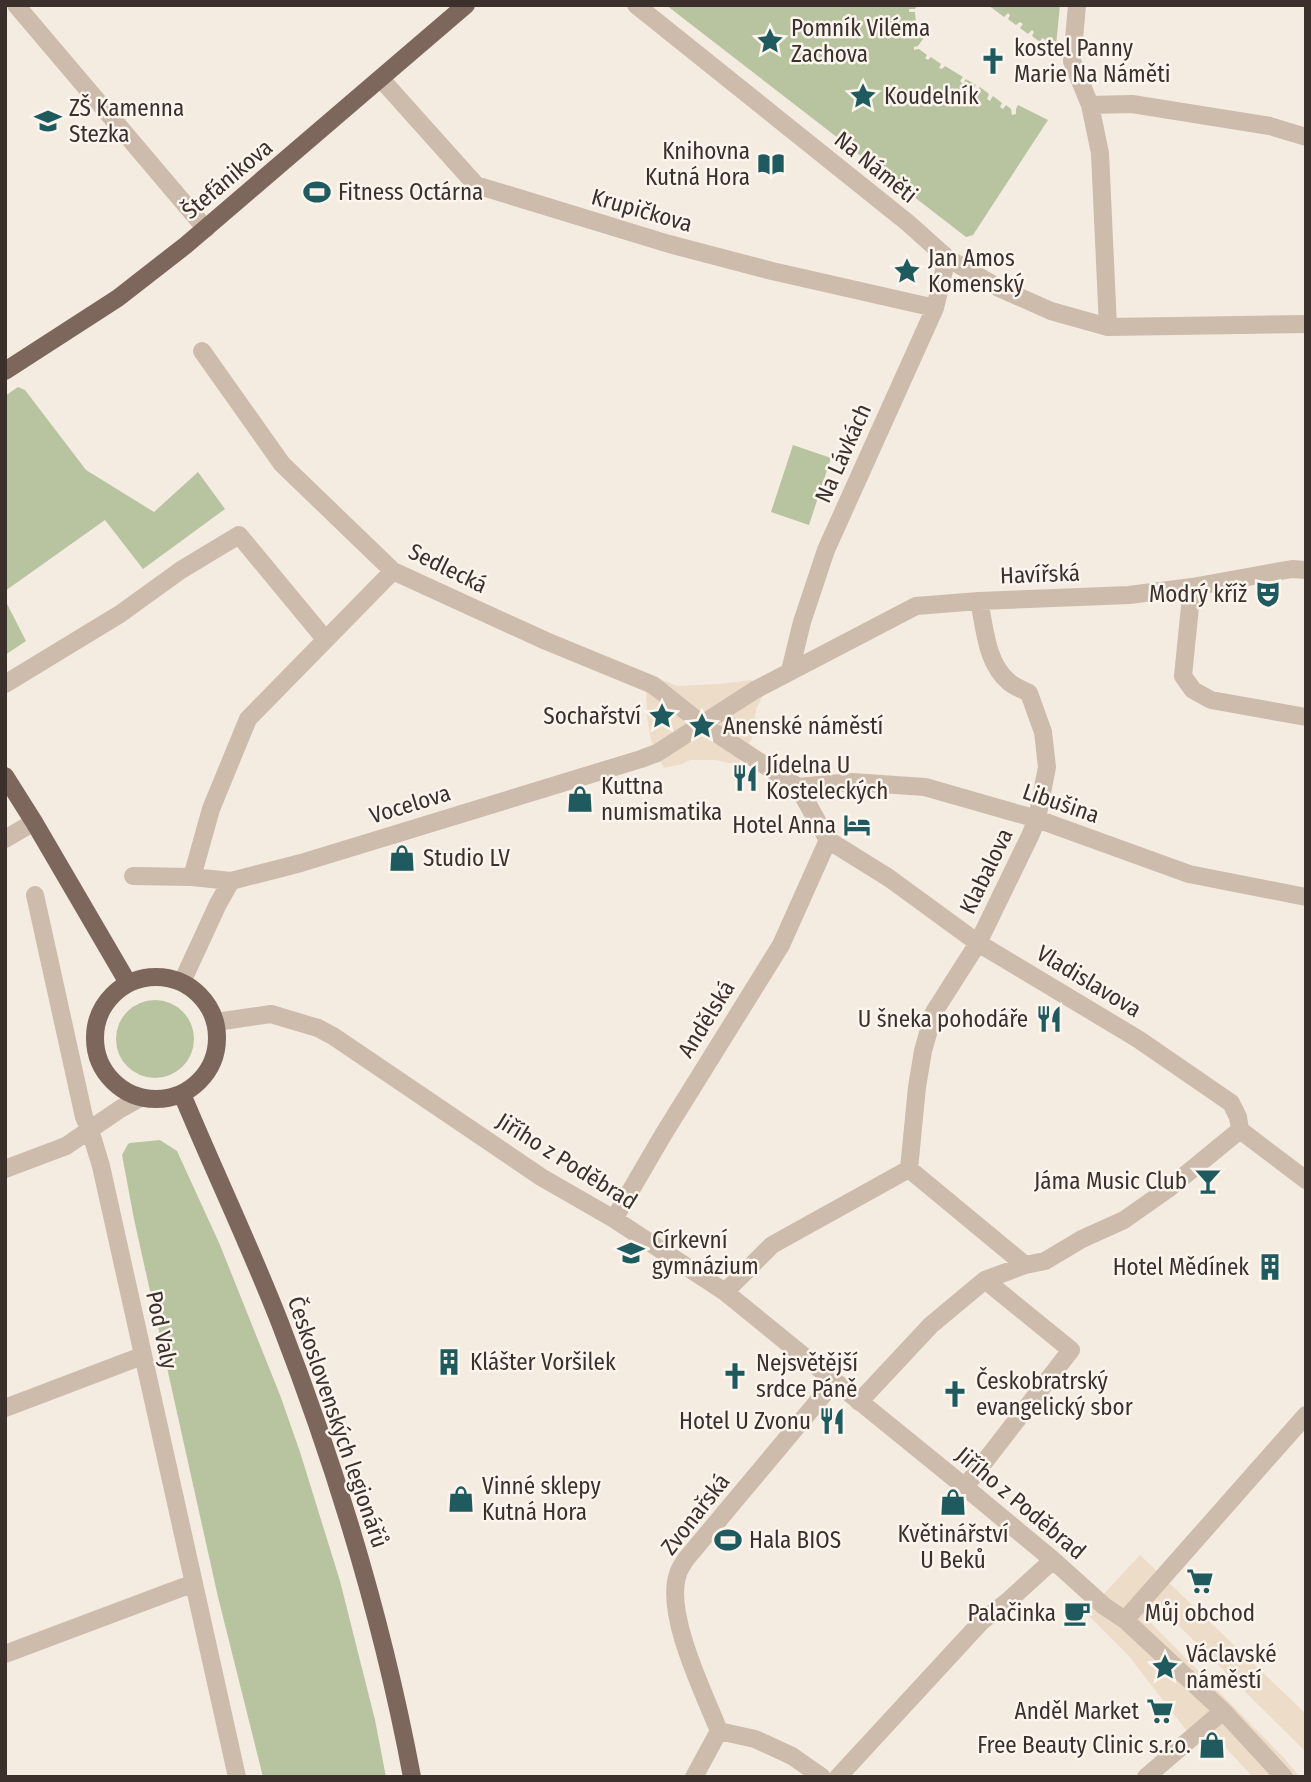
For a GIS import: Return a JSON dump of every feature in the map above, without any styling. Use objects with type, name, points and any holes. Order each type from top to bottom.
[{"type":"main road","name":"Štefánikova","points":[[5,371],[118,298],[206,229],[466,5]]},
{"type":"main road","points":[[5,776],[128,983]]},
{"type":"main road","points":[[155,976],[182,982],[204,999],[216,1023],[218,1044],[212,1065],[200,1082],[182,1094],[161,1099],[140,1098],[123,1090],[109,1078],[99,1062],[95,1026],[102,1008],[113,993],[128,983],[155,976]]},
{"type":"main road","name":"Československých legionářů","points":[[182,1094],[280,1321],[324,1445],[373,1606],[404,1732],[412,1777]]},
{"type":"street","points":[[16,5],[206,229]]},
{"type":"street","name":"Na Náměti","points":[[636,5],[908,223],[947,258],[999,288],[1051,312],[1108,327],[1306,324]]},
{"type":"street","points":[[1077,5],[1072,61],[1090,106],[1100,153],[1108,327]]},
{"type":"street","name":"Krupičkova","points":[[381,79],[476,185],[669,244],[772,271],[935,308]]},
{"type":"street","points":[[1090,106],[1132,104],[1270,126],[1306,137]]},
{"type":"street","name":"Na Lávkách","points":[[790,671],[802,622],[826,550],[935,308],[947,258]]},
{"type":"street","name":"Sedlecká","points":[[202,351],[282,464],[393,571],[547,641],[653,685],[702,724]]},
{"type":"street","points":[[5,684],[120,614],[181,570],[239,535],[325,639]]},
{"type":"street","name":"Havířská","points":[[790,671],[916,606],[1129,595],[1292,569],[1306,570]]},
{"type":"street","points":[[192,877],[211,809],[248,719],[393,571]]},
{"type":"street","points":[[1192,587],[1183,676],[1193,690],[1211,700],[1306,717]]},
{"type":"street","name":"Klabalova","points":[[909,1170],[917,1087],[923,1051],[934,1012],[978,943],[1037,819],[1047,767],[1043,732],[1029,693],[1010,683],[995,666],[979,601]]},
{"type":"street","points":[[790,671],[702,724],[798,787],[828,840]]},
{"type":"street","name":"Vocelova","points":[[231,881],[641,759],[657,753],[702,724]]},
{"type":"street","name":"Libušina","points":[[798,787],[852,782],[925,787],[1037,819],[1189,874],[1306,897]]},
{"type":"street","points":[[5,839],[34,822]]},
{"type":"street","name":"Vladislavova","points":[[828,840],[889,878],[978,943],[1138,1039],[1231,1103],[1238,1117],[1240,1130],[1306,1180]]},
{"type":"street","name":"Andělská","points":[[614,1219],[781,945],[828,840]]},
{"type":"street","points":[[133,876],[231,881],[182,982]]},
{"type":"street","name":"Pod Valy","points":[[35,895],[84,1117],[101,1167],[237,1777]]},
{"type":"street","name":"Jiřího z Poděbrad","points":[[216,1023],[271,1014],[318,1028],[534,1172],[614,1219],[725,1292],[965,1487],[1104,1606],[1125,1620]]},
{"type":"street","points":[[5,1169],[66,1146],[140,1098]]},
{"type":"street","points":[[859,1402],[931,1325],[985,1280],[1024,1265],[1045,1261],[1124,1220],[1168,1189],[1240,1130]]},
{"type":"street","points":[[725,1292],[772,1245],[909,1170],[1024,1265]]},
{"type":"street","points":[[965,1487],[1072,1350],[985,1280]]},
{"type":"street","points":[[5,1408],[142,1356]]},
{"type":"street","name":"Zvonařská","points":[[719,1731],[684,1641],[675,1592],[678,1574],[685,1559],[834,1382]]},
{"type":"street","points":[[1284,1777],[1223,1711],[1125,1620],[1306,1415]]},
{"type":"street","points":[[838,1777],[982,1621],[1053,1560]]},
{"type":"street","points":[[5,1654],[194,1583]]},
{"type":"street","points":[[1146,1777],[1223,1711]]},
{"type":"street","points":[[694,1777],[719,1731],[767,1744],[792,1756],[822,1777]]},
{"type":"green space","points":[[666,5],[918,5],[915,9],[909,9],[909,12],[915,12],[916,24],[912,28],[914,30],[919,27],[927,33],[914,50],[919,49],[927,55],[925,58],[928,60],[931,57],[941,64],[939,68],[945,66],[963,77],[960,81],[963,84],[966,79],[976,85],[973,90],[976,92],[980,87],[989,94],[987,99],[990,101],[993,96],[1002,103],[1000,107],[1003,109],[1006,105],[1011,109],[1012,115],[1016,114],[1018,105],[1048,120],[973,235],[966,237]]},
{"type":"green space","points":[[988,5],[1060,5],[1056,45],[1047,47],[1044,45],[1046,40],[1042,38],[1040,42],[1032,36],[1032,30],[1028,34],[1020,28],[1023,24],[1020,22],[1016,25],[1008,19],[1008,13],[1004,17]]},
{"type":"green space","points":[[18,387],[25,390],[86,470],[154,512],[198,472],[225,509],[143,569],[105,520],[5,591],[5,396]]},
{"type":"green space","points":[[793,445],[831,458],[809,525],[771,512]]},
{"type":"green space","points":[[5,600],[26,641],[5,655]]},
{"type":"green space","points":[[155,1000],[170,1003],[183,1011],[191,1024],[194,1039],[191,1054],[183,1067],[170,1075],[155,1078],[140,1075],[127,1067],[119,1054],[116,1039],[119,1024],[127,1011],[140,1003]]},
{"type":"green space","points":[[160,1140],[177,1151],[220,1245],[280,1395],[340,1581],[375,1720],[386,1777],[263,1777],[218,1597],[122,1155],[130,1143]]},
{"type":"shaded area","name":"Anenské náměstí","points":[[650,675],[677,686],[752,680],[763,695],[756,709],[753,736],[738,765],[715,760],[690,760],[664,768],[651,740],[647,716],[646,691]]},
{"type":"shaded area","name":"Václavské náměstí","points":[[1140,1555],[1306,1714],[1306,1752],[1160,1607],[1147,1619],[1300,1777],[1253,1777],[1210,1731],[1190,1735],[1128,1655],[1086,1613]]},
{"type":"place","name":"Pomník Viléma Zachova","points":[[770,41]]},
{"type":"place","name":"kostel Panny Marie Na Náměti","points":[[993,61]]},
{"type":"place","name":"Koudelník","points":[[863,96]]},
{"type":"place","name":"ZŠ Kamenna Stezka","points":[[48,121]]},
{"type":"place","name":"Knihovna Kutná Hora","points":[[771,164]]},
{"type":"place","name":"Fitness Octárna","points":[[317,192]]},
{"type":"place","name":"Jan Amos Komenský","points":[[907,271]]},
{"type":"place","name":"Modrý kříž","points":[[1268,594]]},
{"type":"place","name":"Sochařství","points":[[662,716]]},
{"type":"place","name":"Anenské náměstí","points":[[702,726]]},
{"type":"place","name":"Jídelna U Kosteleckých","points":[[745,778]]},
{"type":"place","name":"Kuttna numismatika","points":[[580,799]]},
{"type":"place","name":"Hotel Anna","points":[[857,825]]},
{"type":"place","name":"Studio LV","points":[[402,858]]},
{"type":"place","name":"U šneka pohodáře","points":[[1049,1019]]},
{"type":"place","name":"Jáma Music Club","points":[[1208,1181]]},
{"type":"place","name":"Církevní gymnázium","points":[[631,1253]]},
{"type":"place","name":"Hotel Mědínek","points":[[1270,1267]]},
{"type":"place","name":"Klášter Voršilek","points":[[449,1362]]},
{"type":"place","name":"Nejsvětější srdce Páně","points":[[735,1376]]},
{"type":"place","name":"Českobratrský evangelický sbor","points":[[955,1394]]},
{"type":"place","name":"Hotel U Zvonu","points":[[832,1421]]},
{"type":"place","name":"Vinné sklepy Kutná Hora","points":[[461,1499]]},
{"type":"place","name":"Květinářství U Beků","points":[[953,1502]]},
{"type":"place","name":"Hala BIOS","points":[[728,1540]]},
{"type":"place","name":"Můj obchod","points":[[1200,1581]]},
{"type":"place","name":"Palačinka","points":[[1077,1613]]},
{"type":"place","name":"Václavské náměstí","points":[[1165,1667]]},
{"type":"place","name":"Anděl Market","points":[[1160,1711]]},
{"type":"place","name":"Free Beauty Clinic s.r.o.","points":[[1212,1745]]}]
